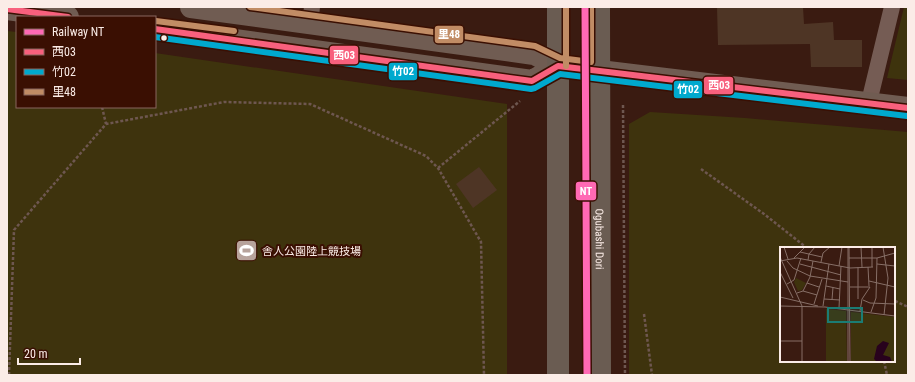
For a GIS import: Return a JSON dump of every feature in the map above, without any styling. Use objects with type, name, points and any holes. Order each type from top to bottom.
[{"type":"main road","points":[[558,7],[558,375]]},
{"type":"main road","name":"Ogubashi Dori","points":[[599,7],[600,375]]},
{"type":"street","points":[[191,7],[311,15],[534,54],[558,66],[869,102],[908,108]]},
{"type":"street","points":[[869,102],[892,7]]},
{"type":"street","points":[[7,9],[60,16]]},
{"type":"street","points":[[156,29],[532,81],[558,66]]},
{"type":"path","points":[[438,168],[520,101]]},
{"type":"path","points":[[9,375],[14,230],[106,124],[224,102],[310,104],[426,156],[438,168],[481,242],[484,375]]},
{"type":"path","points":[[623,105],[625,375]]},
{"type":"path","points":[[102,108],[106,124]]},
{"type":"path","points":[[701,169],[764,214],[806,247]]},
{"type":"path","points":[[895,301],[908,307]]},
{"type":"path","points":[[644,314],[652,375]]},
{"type":"path","points":[[884,362],[888,375]]},
{"type":"shaded area","points":[[904,7],[908,7],[908,80],[887,78]]},
{"type":"shaded area","name":"舎人公園陸上競技場","points":[[7,31],[16,32],[16,108],[156,108],[156,53],[507,104],[507,375],[7,375]]},
{"type":"shaded area","points":[[650,112],[745,118],[908,132],[908,375],[629,375],[629,124]]},
{"type":"building","points":[[717,7],[803,7],[804,24],[833,22],[834,40],[862,40],[862,67],[811,67],[810,44],[718,45]]},
{"type":"building","points":[[479,167],[497,190],[473,208],[456,184]]},
{"type":"rail line","name":"NT","points":[[585,7],[587,375]]},
{"type":"transit line","name":"里48","points":[[250,7],[535,46],[560,58],[591,62],[591,7]]},
{"type":"transit line","name":"里48","points":[[566,7],[566,66]]},
{"type":"transit line","name":"西03","points":[[7,9],[60,16]]},
{"type":"transit line","name":"里48","points":[[156,21],[234,31]]},
{"type":"transit line","name":"西03","points":[[156,29],[532,81],[558,66],[908,108]]},
{"type":"transit line","name":"竹02","points":[[156,37],[531,89],[560,74],[907,116]]},
{"type":"place","name":"舎人公園陸上競技場","points":[[247,251]]}]
